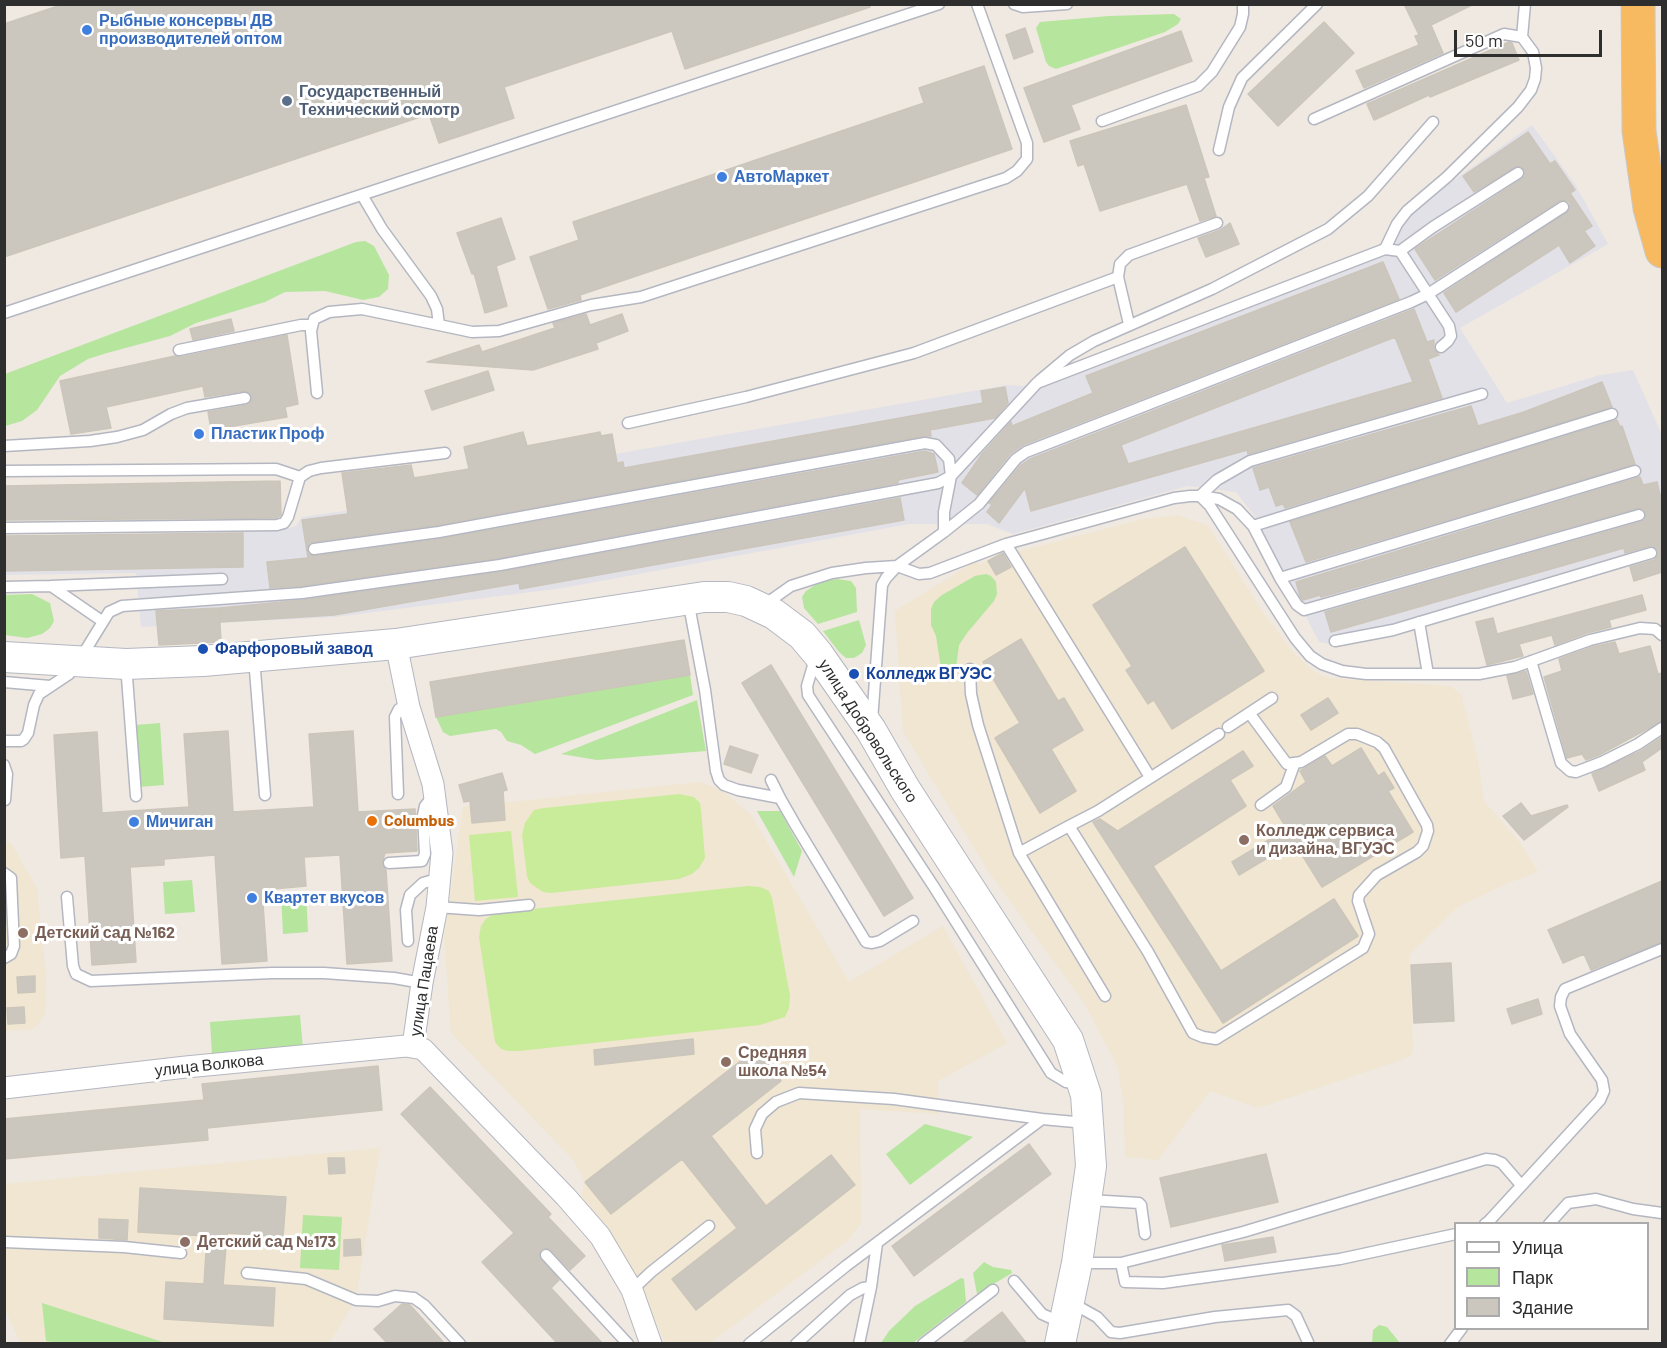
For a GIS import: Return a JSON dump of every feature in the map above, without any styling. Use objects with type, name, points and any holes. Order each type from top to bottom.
[{"type":"highway","points":[[1638,4],[1639,131],[1650,208],[1662,251]]},
{"type":"main road","name":"улица Добровольского","points":[[4,657],[126,664],[183,663],[396,644],[688,600],[728,597],[746,601],[774,614],[802,635],[818,654],[871,730],[905,789],[1068,1040],[1083,1084],[1089,1123],[1090,1166],[1077,1263],[1064,1322]]},
{"type":"street","name":"улица Пацаева","points":[[396,644],[409,707],[435,793],[442,853],[436,907],[413,1046],[423,1049],[566,1197],[600,1236],[632,1290],[651,1344]]},
{"type":"street","name":"улица Волкова","points":[[4,1088],[197,1066],[413,1046]]},
{"type":"lane","points":[[4,314],[939,4]]},
{"type":"lane","points":[[317,393],[311,325],[314,319],[328,312],[362,309],[472,332],[499,331],[591,305],[635,299],[1009,177],[1027,159],[1027,143],[977,4]]},
{"type":"lane","points":[[1014,4],[1023,7],[1067,4]]},
{"type":"lane","points":[[1102,121],[1198,86],[1212,72],[1240,27],[1243,4]]},
{"type":"lane","points":[[1219,150],[1230,107],[1242,78],[1317,4]]},
{"type":"lane","points":[[1385,249],[1397,224],[1407,211],[1447,177],[1518,107],[1531,90],[1536,68],[1533,52],[1522,37],[1525,4]]},
{"type":"lane","points":[[1314,119],[1504,34],[1522,37]]},
{"type":"lane","points":[[4,741],[24,739],[28,733],[34,705],[39,694],[69,674],[109,612],[122,606],[302,592],[507,564],[938,483],[951,476],[1037,383],[1070,355],[1129,324],[1212,289],[1328,229],[1368,196],[1433,122]]},
{"type":"lane","points":[[1037,383],[1385,249],[1400,251],[1433,227],[1518,173]]},
{"type":"lane","points":[[362,195],[382,229],[431,296],[437,309],[439,325]]},
{"type":"lane","points":[[871,730],[880,595],[886,578],[897,566],[979,504],[1016,459],[1026,452],[1411,302],[1428,294],[1563,207]]},
{"type":"lane","points":[[1129,324],[1118,277],[1120,264],[1129,255],[1217,223]]},
{"type":"lane","points":[[1400,251],[1450,331],[1448,341],[1441,347]]},
{"type":"lane","points":[[628,423],[757,394],[914,352],[1118,277]]},
{"type":"lane","points":[[179,350],[301,325],[311,325]]},
{"type":"lane","points":[[1200,496],[1217,480],[1250,461],[1482,394]]},
{"type":"lane","points":[[4,446],[90,441],[117,437],[143,430],[187,408],[245,398]]},
{"type":"lane","points":[[1253,526],[1612,414]]},
{"type":"lane","points":[[314,549],[450,530],[925,443],[936,446],[949,459],[951,476],[944,512],[944,532]]},
{"type":"lane","points":[[4,471],[276,469],[300,477],[321,468],[445,453]]},
{"type":"lane","points":[[1280,578],[1635,471]]},
{"type":"lane","points":[[4,528],[277,525],[284,523],[288,517],[300,477]]},
{"type":"lane","points":[[1200,496],[1222,523],[1295,638],[1310,656],[1322,664],[1342,671],[1366,674],[1479,674],[1515,667],[1590,640],[1640,628],[1655,629],[1662,635]]},
{"type":"lane","points":[[761,607],[791,586],[814,578],[866,568],[897,566],[919,574],[930,573],[1006,544],[1174,498],[1200,496],[1219,499],[1237,509],[1253,526],[1280,578],[1297,605],[1304,610],[1640,515]]},
{"type":"lane","points":[[1006,544],[1150,777]]},
{"type":"lane","points":[[1335,641],[1419,622],[1651,553]]},
{"type":"lane","points":[[4,587],[222,579]]},
{"type":"lane","points":[[51,586],[102,621]]},
{"type":"lane","points":[[688,600],[719,780],[723,785],[738,790],[780,798]]},
{"type":"lane","points":[[1419,622],[1428,674]]},
{"type":"lane","points":[[818,654],[809,676],[808,695],[934,887],[1051,1073],[1066,1082],[1083,1084]]},
{"type":"lane","points":[[254,657],[265,795]]},
{"type":"lane","points":[[1531,661],[1561,763],[1570,771],[1576,772],[1602,762],[1638,744],[1662,728]]},
{"type":"lane","points":[[126,664],[136,796]]},
{"type":"lane","points":[[970,669],[971,694],[978,725],[1019,853],[1105,996]]},
{"type":"lane","points":[[4,682],[50,686]]},
{"type":"lane","points":[[1019,853],[1098,811],[1272,698]]},
{"type":"lane","points":[[398,794],[394,717],[399,709],[409,707]]},
{"type":"lane","points":[[1069,826],[1148,952],[1193,1033],[1216,1039],[1363,948],[1369,934],[1358,901],[1359,895],[1377,874],[1417,852],[1427,839],[1427,825],[1384,748],[1377,742],[1357,734],[1348,734],[1294,765],[1287,764],[1250,714]]},
{"type":"lane","points":[[4,765],[7,770],[4,800]]},
{"type":"lane","points":[[1261,804],[1286,787],[1294,765]]},
{"type":"lane","points":[[771,780],[866,942],[872,943],[880,940],[913,921]]},
{"type":"lane","points":[[389,863],[422,861],[425,854],[423,815],[425,806],[435,793]]},
{"type":"lane","points":[[4,873],[10,878],[14,946],[11,954],[4,958]]},
{"type":"lane","points":[[408,941],[406,910],[410,895],[423,883],[440,878]]},
{"type":"lane","points":[[68,897],[73,966],[76,974],[91,981],[272,973],[333,973],[394,978],[422,983]]},
{"type":"lane","points":[[436,907],[479,910],[529,905]]},
{"type":"lane","points":[[1488,1222],[1600,1100],[1604,1091],[1602,1080],[1570,1034],[1560,1006],[1565,989],[1662,949]]},
{"type":"lane","points":[[758,1153],[755,1130],[762,1114],[776,1102],[799,1093],[894,1099],[1089,1123]]},
{"type":"lane","points":[[749,1344],[877,1243],[1042,1119]]},
{"type":"lane","points":[[1077,1263],[1121,1263],[1243,1232],[1486,1159],[1502,1163],[1521,1185]]},
{"type":"lane","points":[[1551,1222],[1568,1203],[1596,1199],[1633,1209],[1662,1213]]},
{"type":"lane","points":[[1085,1200],[1139,1203],[1145,1234]]},
{"type":"lane","points":[[632,1290],[709,1226]]},
{"type":"lane","points":[[1121,1263],[1125,1282],[1163,1282],[1340,1259],[1454,1234]]},
{"type":"lane","points":[[4,1242],[181,1253]]},
{"type":"lane","points":[[859,1344],[871,1287],[877,1243]]},
{"type":"lane","points":[[546,1255],[628,1344]]},
{"type":"lane","points":[[247,1273],[306,1279],[356,1300],[378,1301],[396,1296],[414,1298],[424,1305],[460,1344]]},
{"type":"lane","points":[[1014,1281],[1042,1314],[1064,1322],[1097,1317],[1111,1332],[1120,1333],[1215,1317],[1288,1310],[1296,1316],[1308,1342]]},
{"type":"lane","points":[[796,1344],[850,1295],[863,1288],[871,1287]]},
{"type":"lane","points":[[923,1344],[993,1290]]},
{"type":"lane","points":[[1450,1344],[1461,1330]]},
{"type":"shaded area","points":[[1532,125],[1575,184],[1608,244],[1460,328],[1507,403],[1600,375],[1633,370],[1662,435],[1662,555],[1341,646],[1319,642],[1256,518],[1236,492],[1188,486],[1013,534],[987,524],[909,524],[563,588],[335,617],[141,627],[136,573],[5,575],[4,538],[282,530],[296,526],[302,517],[429,499],[615,454],[1007,385],[1041,387],[1387,252],[1413,209]]},
{"type":"shaded area","name":"Колледж сервиса и дизайна, ВГУЭС","points":[[1178,515],[1208,526],[1264,614],[1292,651],[1312,670],[1328,678],[1450,686],[1461,694],[1478,760],[1484,801],[1521,844],[1538,872],[1459,906],[1409,955],[1413,1047],[1410,1057],[1258,1108],[1210,1091],[1158,1160],[1125,1157],[1124,1108],[1118,1068],[1084,1003],[988,871],[903,732],[895,611],[976,561],[979,565],[1002,552],[1006,557],[1013,553],[1143,519]]},
{"type":"shaded area","name":"Средняя школа №54","points":[[700,782],[722,790],[751,815],[849,982],[943,926],[1007,1043],[938,1081],[939,1114],[860,1109],[861,1224],[847,1241],[710,1343],[666,1344],[638,1285],[604,1226],[581,1196],[585,1182],[574,1161],[451,1033],[444,937],[463,807]]},
{"type":"shaded area","name":"Детский сад №162","points":[[4,841],[11,843],[37,888],[46,979],[45,1012],[41,1021],[33,1029],[5,1031]]},
{"type":"shaded area","name":"Детский сад №173","points":[[380,1148],[356,1300],[329,1343],[20,1343],[5,1309],[4,1184]]},
{"type":"green space","points":[[1174,14],[1181,19],[1178,24],[1165,32],[1056,69],[1046,62],[1036,28],[1040,22],[1109,16]]},
{"type":"green space","points":[[365,241],[374,246],[389,275],[388,289],[379,297],[363,300],[325,291],[285,292],[265,302],[196,323],[170,336],[88,359],[60,376],[37,410],[22,421],[5,426],[5,374],[356,242]]},
{"type":"green space","points":[[986,574],[996,582],[997,594],[959,645],[955,676],[947,677],[941,668],[936,636],[931,625],[931,609],[934,602],[942,595],[975,576]]},
{"type":"green space","points":[[825,580],[851,581],[856,588],[857,612],[818,624],[804,608],[802,597],[815,585]]},
{"type":"green space","points":[[32,594],[50,603],[54,621],[50,628],[42,634],[27,638],[5,635],[5,595]]},
{"type":"green space","points":[[859,620],[866,645],[862,653],[854,658],[846,658],[823,631]]},
{"type":"green space","points":[[690,675],[693,695],[535,754],[521,745],[507,741],[496,729],[450,736],[443,732],[436,717]]},
{"type":"green space","points":[[697,700],[706,751],[597,760],[561,754]]},
{"type":"green space","points":[[160,723],[164,785],[139,787],[135,725]]},
{"type":"green space","points":[[679,794],[694,797],[700,803],[705,858],[692,874],[679,879],[551,893],[543,892],[530,883],[527,876],[522,835],[525,823],[534,810]]},
{"type":"green space","points":[[757,811],[780,811],[802,851],[794,877]]},
{"type":"green space","points":[[511,831],[518,897],[475,901],[469,835]]},
{"type":"green space","points":[[192,880],[195,912],[165,914],[163,882]]},
{"type":"green space","points":[[748,886],[760,887],[769,891],[772,898],[790,996],[789,1008],[785,1017],[760,1025],[519,1051],[501,1049],[495,1042],[479,937],[481,926],[495,913]]},
{"type":"green space","points":[[306,892],[308,932],[283,934],[281,894]]},
{"type":"green space","points":[[300,1015],[303,1049],[212,1055],[210,1022]]},
{"type":"green space","points":[[925,1124],[973,1137],[910,1185],[886,1154]]},
{"type":"green space","points":[[303,1215],[342,1217],[339,1270],[300,1268]]},
{"type":"green space","points":[[984,1262],[993,1267],[1011,1270],[1012,1273],[977,1294],[973,1273]]},
{"type":"green space","points":[[961,1278],[964,1279],[966,1302],[913,1343],[881,1343],[889,1331],[915,1306]]},
{"type":"green space","points":[[42,1303],[166,1343],[67,1344],[46,1341]]},
{"type":"green space","points":[[1379,1325],[1387,1327],[1400,1343],[1372,1343],[1373,1330]]},
{"type":"building","points":[[64,4],[869,4],[870,7],[685,69],[672,31],[504,87],[514,118],[439,143],[429,114],[4,257],[4,24]]},
{"type":"building","points":[[1404,4],[1474,4],[1431,25],[1443,53],[1364,88],[1356,71],[1419,45],[1415,36],[1419,35]]},
{"type":"building","points":[[1324,22],[1354,53],[1278,126],[1248,94]]},
{"type":"building","points":[[1025,28],[1033,52],[1014,59],[1006,35]]},
{"type":"building","points":[[1181,31],[1192,61],[1071,105],[1080,129],[1044,142],[1024,88]]},
{"type":"building","points":[[1509,42],[1512,43],[1519,60],[1430,97],[1429,95],[1374,120],[1367,104]]},
{"type":"building","points":[[984,66],[1012,149],[580,295],[581,300],[548,309],[530,257],[579,240],[573,222],[924,103],[919,88]]},
{"type":"building","points":[[1186,105],[1209,177],[1204,178],[1216,216],[1200,221],[1187,184],[1100,211],[1084,164],[1078,166],[1070,141]]},
{"type":"building","points":[[1528,132],[1550,164],[1555,161],[1575,190],[1570,193],[1592,226],[1584,231],[1595,246],[1570,263],[1559,245],[1456,312],[1444,293],[1570,210],[1570,203],[1559,201],[1435,280],[1415,249],[1525,176],[1525,170],[1517,166],[1474,192],[1463,176]]},
{"type":"building","points":[[501,218],[515,259],[496,266],[507,306],[485,313],[474,273],[472,274],[457,233]]},
{"type":"building","points":[[1230,223],[1239,244],[1206,257],[1198,238],[1220,230]]},
{"type":"building","points":[[1383,262],[1399,299],[1023,445],[1010,454],[977,495],[962,483],[982,454],[1011,422],[1012,426],[1093,393],[1086,376]]},
{"type":"building","points":[[1414,309],[1427,342],[1434,340],[1434,349],[1439,355],[1428,359],[1442,398],[1248,454],[1247,450],[1031,511],[1025,488],[999,523],[987,512],[992,505],[989,503],[1021,465],[1030,459]],"holes":[[[1395,337],[1413,382],[1128,464],[1121,445]]]},
{"type":"building","points":[[586,314],[590,325],[622,314],[628,331],[596,343],[598,349],[533,370],[427,362],[479,345],[482,352],[555,328],[553,323]]},
{"type":"building","points":[[231,319],[234,331],[193,340],[190,329]]},
{"type":"building","points":[[287,335],[298,404],[285,407],[287,417],[211,430],[208,412],[247,405],[252,397],[250,393],[244,391],[205,397],[203,386],[106,407],[111,428],[71,434],[60,381]]},
{"type":"building","points":[[488,371],[494,390],[432,410],[425,391]]},
{"type":"building","points":[[1602,382],[1612,407],[1285,508],[1283,504],[1276,506],[1269,487],[1260,490],[1253,468],[1471,406],[1478,426],[1524,412]]},
{"type":"building","points":[[1005,387],[1008,403],[995,418],[930,430],[931,436],[438,525],[313,542],[309,543],[307,549],[308,554],[315,556],[440,539],[925,451],[934,454],[938,472],[898,480],[898,483],[499,558],[301,586],[270,588],[267,562],[308,558],[302,520],[348,514],[342,473],[411,465],[414,478],[469,469],[464,447],[523,432],[527,446],[600,432],[601,436],[612,434],[617,463],[623,462],[624,468],[983,403],[981,391]]},
{"type":"building","points":[[1617,420],[1620,427],[1622,426],[1635,464],[1306,562],[1290,522]]},
{"type":"building","points":[[1640,477],[1643,485],[1657,482],[1662,503],[1662,572],[1634,581],[1630,567],[1654,560],[1658,555],[1658,550],[1649,546],[1625,553],[1624,548],[1331,632],[1325,612],[1641,522],[1645,520],[1646,514],[1644,509],[1638,508],[1321,597],[1320,595],[1303,600],[1300,596],[1296,582]]},
{"type":"building","points":[[280,481],[281,515],[276,518],[4,520],[4,486]]},
{"type":"building","points":[[900,498],[904,520],[520,589],[519,583],[334,615],[220,622],[220,608],[303,600],[501,572]]},
{"type":"building","points":[[243,533],[243,567],[4,571],[4,536]]},
{"type":"building","points":[[1185,547],[1264,671],[1172,729],[1154,700],[1148,704],[1126,670],[1132,666],[1093,605]]},
{"type":"building","points":[[1003,553],[1011,567],[996,575],[988,561]]},
{"type":"building","points":[[1642,595],[1646,610],[1609,620],[1611,627],[1555,645],[1552,635],[1519,644],[1523,656],[1487,665],[1476,622],[1493,618],[1497,634]]},
{"type":"building","points":[[219,608],[221,642],[159,645],[156,611]]},
{"type":"building","points":[[1021,639],[1058,701],[1064,698],[1083,730],[1051,749],[1076,791],[1040,813],[995,738],[1020,723],[983,662]]},
{"type":"building","points":[[684,640],[690,675],[436,717],[430,682]]},
{"type":"building","points":[[1615,642],[1619,654],[1650,646],[1658,674],[1662,673],[1662,721],[1599,755],[1586,760],[1582,754],[1567,758],[1544,677],[1562,671],[1559,659],[1592,647]]},
{"type":"building","points":[[771,665],[913,898],[884,916],[742,683]]},
{"type":"building","points":[[1526,671],[1533,694],[1513,699],[1507,676]]},
{"type":"building","points":[[1328,698],[1338,713],[1311,730],[1301,715]]},
{"type":"building","points":[[228,731],[233,812],[314,807],[309,734],[353,731],[358,812],[415,809],[417,851],[385,853],[382,863],[386,870],[392,961],[347,964],[340,855],[304,857],[306,886],[262,890],[267,961],[222,964],[215,855],[164,859],[164,865],[130,867],[136,962],[92,965],[85,856],[61,858],[54,735],[97,732],[102,813],[189,807],[184,734]]},
{"type":"building","points":[[1662,737],[1662,748],[1642,762],[1645,770],[1599,791],[1592,774],[1641,751]]},
{"type":"building","points":[[730,746],[758,755],[751,773],[724,764]]},
{"type":"building","points":[[1361,748],[1378,776],[1384,772],[1394,788],[1388,791],[1413,832],[1322,887],[1294,842],[1239,875],[1232,862],[1287,829],[1273,806],[1306,782],[1300,771],[1325,756],[1332,766]]},
{"type":"building","points":[[1243,751],[1253,766],[1230,780],[1246,806],[1153,866],[1221,971],[1334,899],[1358,936],[1223,1023],[1093,822],[1100,819],[1118,831]]},
{"type":"building","points":[[502,773],[507,790],[503,791],[505,820],[472,823],[470,801],[464,802],[459,785]]},
{"type":"building","points":[[1521,803],[1531,816],[1567,805],[1568,807],[1524,840],[1503,816]]},
{"type":"building","points":[[1662,881],[1662,942],[1591,970],[1584,954],[1563,963],[1548,930]]},
{"type":"building","points":[[1451,963],[1454,1021],[1414,1023],[1411,965]]},
{"type":"building","points":[[35,976],[35,992],[18,993],[17,977]]},
{"type":"building","points":[[1538,999],[1542,1014],[1512,1024],[1507,1009]]},
{"type":"building","points":[[24,1007],[25,1023],[8,1024],[7,1008]]},
{"type":"building","points":[[693,1039],[694,1054],[595,1065],[594,1050]]},
{"type":"building","points":[[756,1049],[781,1081],[711,1136],[766,1206],[831,1155],[855,1185],[696,1310],[672,1279],[737,1228],[682,1159],[611,1214],[585,1182]]},
{"type":"building","points":[[378,1066],[382,1110],[207,1128],[208,1140],[4,1159],[4,1119],[204,1100],[202,1084]]},
{"type":"building","points":[[430,1087],[551,1214],[548,1217],[585,1256],[570,1270],[549,1248],[541,1249],[539,1256],[559,1280],[551,1288],[603,1344],[558,1344],[482,1262],[514,1233],[401,1114]]},
{"type":"building","points":[[1029,1144],[1051,1174],[914,1276],[892,1246]]},
{"type":"building","points":[[1266,1154],[1278,1202],[1171,1227],[1160,1178]]},
{"type":"building","points":[[328,1158],[344,1158],[345,1173],[329,1174]]},
{"type":"building","points":[[140,1188],[286,1197],[283,1237],[227,1233],[223,1285],[275,1288],[273,1326],[164,1319],[166,1282],[204,1284],[207,1236],[138,1232]]},
{"type":"building","points":[[99,1219],[128,1220],[127,1240],[99,1238]]},
{"type":"building","points":[[1273,1237],[1276,1252],[1225,1261],[1222,1245]]},
{"type":"building","points":[[360,1239],[361,1255],[344,1256],[344,1240]]},
{"type":"building","points":[[402,1304],[410,1305],[445,1344],[388,1344],[374,1329]]},
{"type":"building","points":[[1002,1312],[1027,1344],[961,1344],[984,1326]]},
{"type":"place","name":"Рыбные консервы ДВ производителей оптом","points":[[87,30]]},
{"type":"place","name":"Государственный Технический осмотр","points":[[287,101]]},
{"type":"place","name":"АвтоМаркет","points":[[722,177]]},
{"type":"place","name":"Пластик Проф","points":[[199,434]]},
{"type":"place","name":"Фарфоровый завод","points":[[203,649]]},
{"type":"place","name":"Колледж ВГУЭС","points":[[854,674]]},
{"type":"place","name":"Columbus","points":[[372,821]]},
{"type":"place","name":"Мичиган","points":[[134,822]]},
{"type":"place","name":"Колледж сервиса и дизайна, ВГУЭС","points":[[1244,840]]},
{"type":"place","name":"Квартет вкусов","points":[[252,898]]},
{"type":"place","name":"Детский сад №162","points":[[23,933]]},
{"type":"place","name":"Средняя школа №54","points":[[726,1062]]},
{"type":"place","name":"Детский сад №173","points":[[185,1242]]}]
